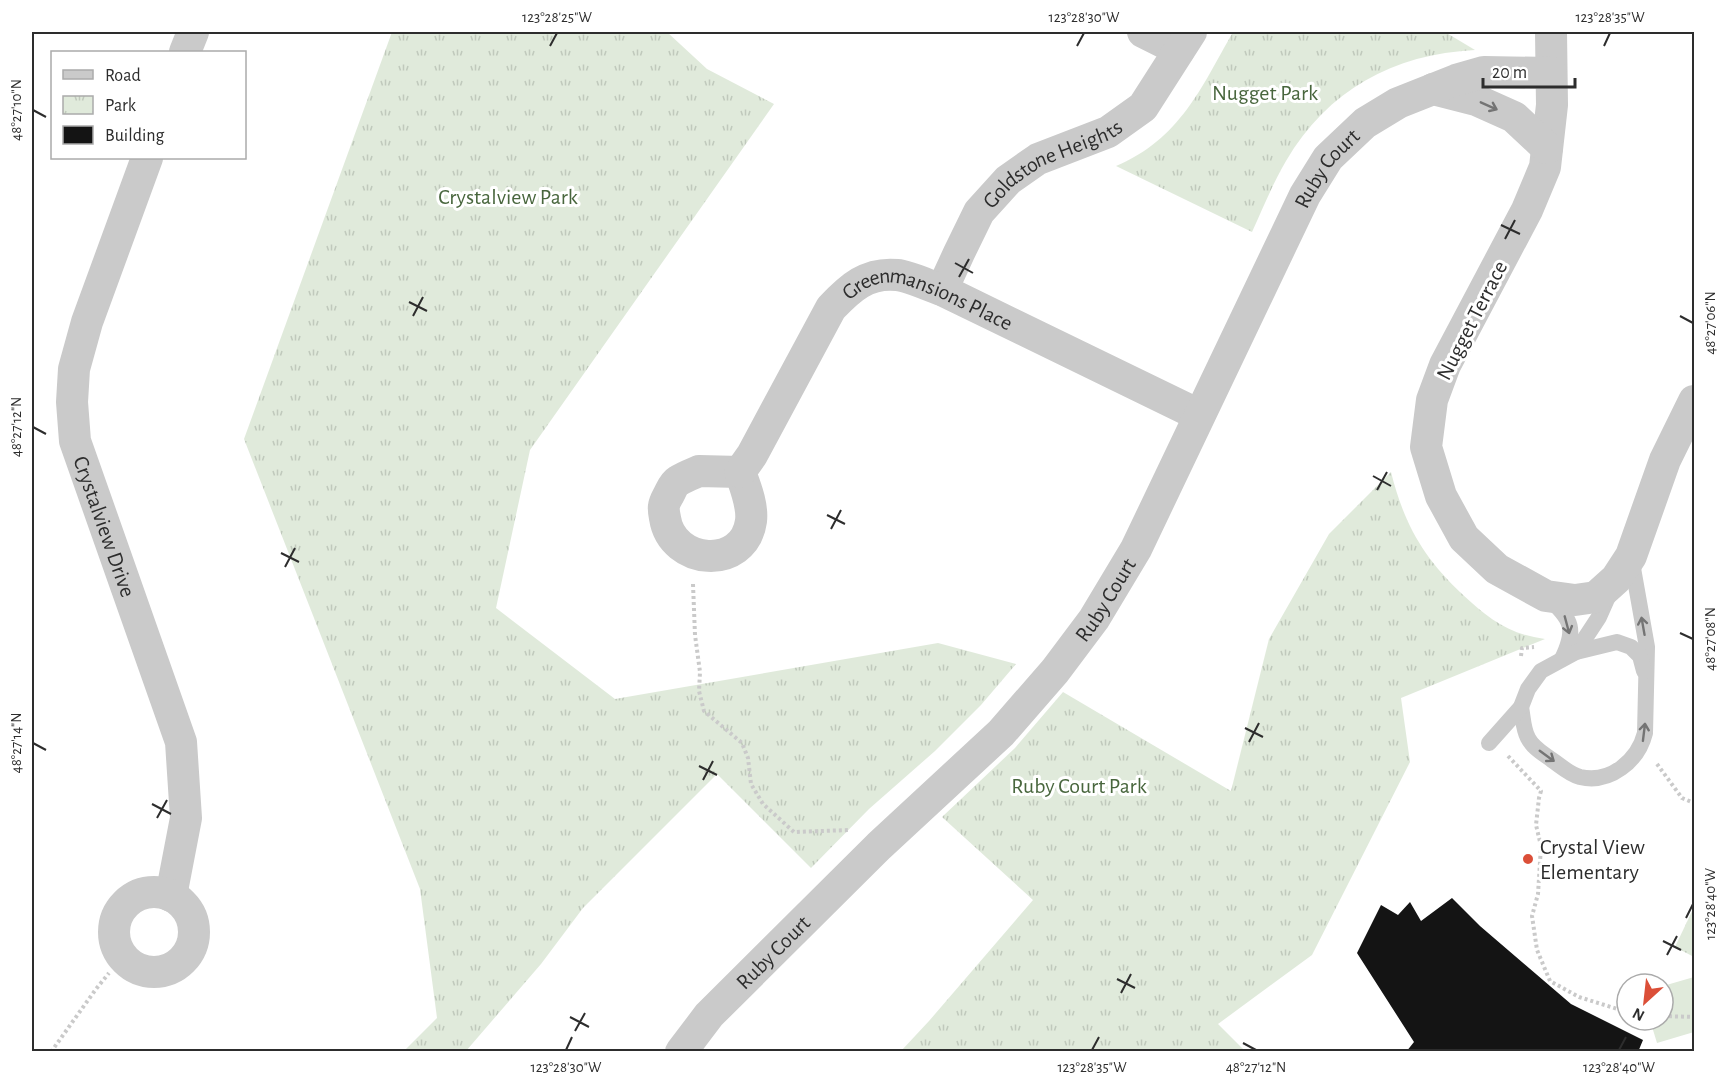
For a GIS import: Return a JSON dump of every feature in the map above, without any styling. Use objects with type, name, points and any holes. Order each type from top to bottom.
[{"type":"street","points":[[185,51],[192,32]]},
{"type":"street","name":"Goldstone Heights","points":[[942,290],[979,212],[1008,180],[1038,159],[1108,132],[1143,107],[1185,41],[1143,32]]},
{"type":"street","name":"Nugget Terrace","points":[[1551,32],[1552,105],[1545,167],[1527,210],[1445,365],[1432,400],[1426,447],[1441,496],[1464,538],[1497,569],[1546,596],[1575,600],[1596,597],[1624,567]]},
{"type":"street","name":"Ruby Court","points":[[681,1052],[709,1016],[879,846],[1001,734],[1056,671],[1094,619],[1136,549],[1305,195],[1328,158],[1365,123],[1398,103],[1456,80],[1484,72],[1551,73]]},
{"type":"street","points":[[1433,89],[1476,100],[1514,117],[1547,147]]},
{"type":"street","name":"Crystalview Drive","points":[[147,159],[87,322],[74,369],[72,402],[75,441],[181,742],[186,818],[171,896]]},
{"type":"street","name":"Greenmansions Place","points":[[740,472],[752,455],[831,308],[847,290],[870,277],[897,275],[942,290],[1199,415]]},
{"type":"street","points":[[1624,567],[1665,460],[1695,401]]},
{"type":"lane","points":[[1569,656],[1599,617],[1624,567]]},
{"type":"lane","points":[[1521,707],[1523,724],[1529,739],[1540,752],[1568,772],[1581,777],[1602,777],[1620,771],[1634,757],[1642,745],[1645,733],[1647,647],[1624,567]]},
{"type":"lane","points":[[1546,596],[1563,611],[1570,627],[1569,656]]},
{"type":"lane","points":[[1492,741],[1521,707],[1528,689],[1541,671],[1569,656],[1617,642],[1632,647],[1640,656],[1647,684]]},
{"type":"path","points":[[693,573],[695,635],[700,672],[699,691],[704,711],[742,743],[748,758],[751,784],[763,804],[794,832],[851,830]]},
{"type":"path","points":[[1519,663],[1522,648],[1540,646]]},
{"type":"path","points":[[1492,741],[1541,791],[1536,825],[1541,846],[1538,894],[1532,916],[1537,950],[1550,981],[1579,997],[1615,1008]]},
{"type":"path","points":[[1642,745],[1682,798],[1695,803]]},
{"type":"path","points":[[51,1052],[96,989],[110,974]]},
{"type":"path","points":[[1675,1016],[1695,1017]]},
{"type":"green space","name":"Crystalview Park","points":[[392,32],[667,32],[707,69],[774,104],[530,450],[496,608],[615,699],[938,643],[1016,664],[981,705],[935,751],[869,809],[811,868],[717,774],[583,908],[541,964],[466,1051],[404,1051],[437,1018],[420,889],[244,439]]},
{"type":"green space","name":"Nugget Park","points":[[1233,32],[1445,32],[1475,50],[1445,53],[1390,68],[1366,80],[1343,96],[1322,114],[1286,161],[1252,232],[1116,166],[1157,142],[1173,127],[1199,92]]},
{"type":"green space","name":"Ruby Court Park","points":[[1391,472],[1409,524],[1436,567],[1481,611],[1500,624],[1532,637],[1545,639],[1401,698],[1410,762],[1312,955],[1218,1024],[1245,1051],[901,1051],[1033,900],[942,817],[1015,748],[1063,692],[1231,791],[1269,639],[1329,534]]},
{"type":"green space","points":[[1694,907],[1694,957],[1675,947]]},
{"type":"green space","points":[[1694,977],[1694,1032],[1657,1043],[1654,1032],[1675,1032],[1675,983]]},
{"type":"building","points":[[1452,898],[1480,926],[1571,1004],[1615,1026],[1615,1032],[1627,1032],[1643,1040],[1638,1052],[1406,1052],[1414,1042],[1357,953],[1381,905],[1398,915],[1410,902],[1421,921]]},
{"type":"place","name":"Crystal View Elementary","points":[[1528,859]]}]
